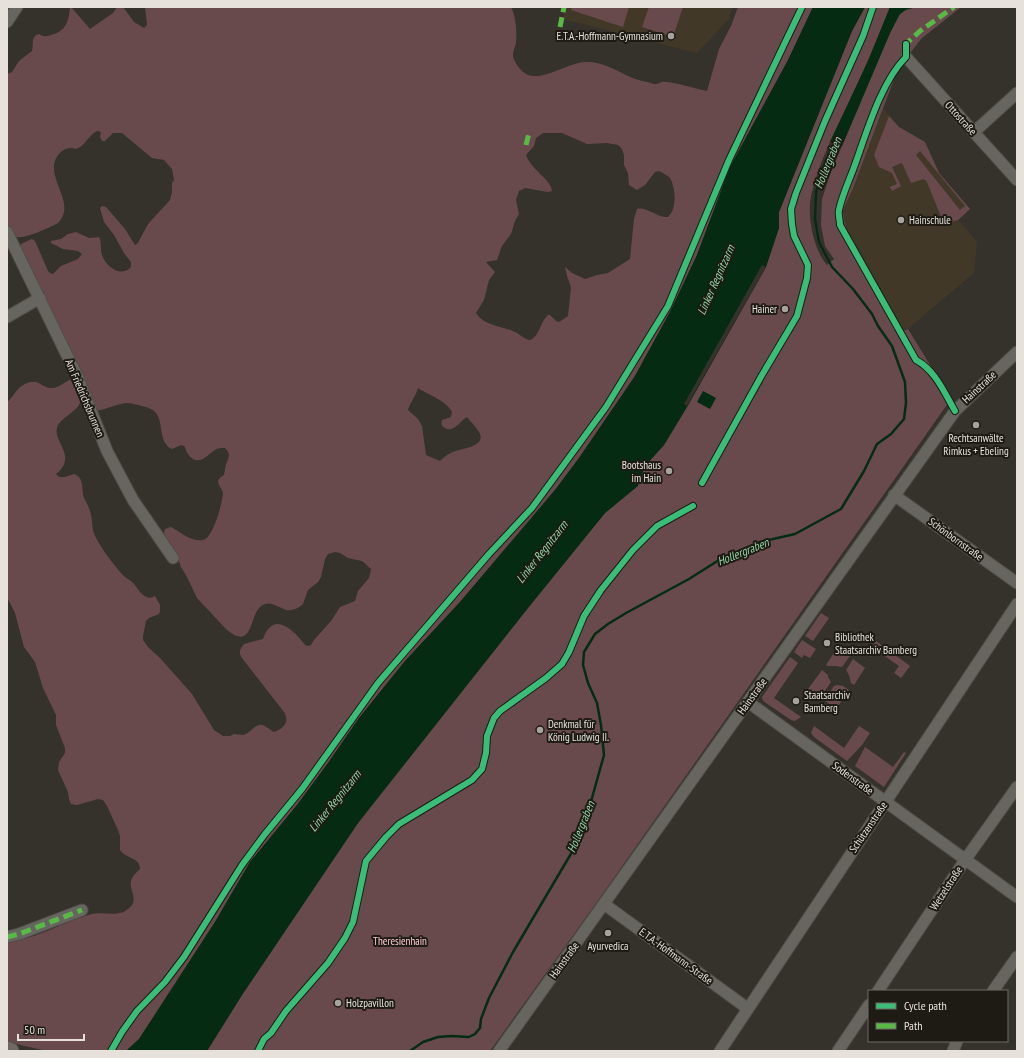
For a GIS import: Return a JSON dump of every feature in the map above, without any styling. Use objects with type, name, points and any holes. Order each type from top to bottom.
[{"type":"street","points":[[7,22],[16,7]]},
{"type":"street","name":"Ottostraße","points":[[906,57],[1017,180]]},
{"type":"street","points":[[974,132],[1017,93]]},
{"type":"street","name":"Am Friedrichsbrunnen","points":[[7,232],[78,378],[107,451],[133,500],[173,558]]},
{"type":"street","points":[[7,317],[40,298]]},
{"type":"street","name":"Hainstraße","points":[[499,1051],[955,411],[1017,352]]},
{"type":"street","name":"Schönbornstraße","points":[[894,495],[1017,583]]},
{"type":"street","name":"Schützenstraße","points":[[720,1051],[1017,604]]},
{"type":"street","name":"Sodenstraße","points":[[748,702],[965,860],[1017,896]]},
{"type":"street","name":"Wetzelstraße","points":[[879,990],[965,860],[1017,787]]},
{"type":"street","name":"E.T.A.-Hoffmann-Straße","points":[[604,904],[748,1008]]},
{"type":"street","points":[[7,937],[31,930],[82,910]]},
{"type":"street","points":[[994,990],[1017,957]]},
{"type":"street","points":[[838,1051],[868,1006]]},
{"type":"shaded area","name":"E.T.A.-Hoffmann-Gymnasium","points":[[566,7],[733,7],[729,19],[697,53],[563,19]]},
{"type":"shaded area","name":"Hainschule","points":[[884,109],[899,127],[925,142],[939,173],[970,209],[958,220],[977,242],[974,273],[904,332],[865,267],[848,233],[844,221],[843,210]]},
{"type":"green space","name":"Theresienhain","points":[[938,6],[961,7],[921,39],[898,69],[853,188],[843,210],[844,221],[848,233],[865,267],[904,331],[908,329],[951,399],[597,902],[490,1051],[207,1051],[242,995],[358,823],[605,513],[637,486],[645,466],[664,445],[766,267],[779,228],[779,212],[852,31],[865,7],[890,7],[855,90],[822,160],[811,196],[810,213],[812,232],[818,250],[827,265],[834,259],[825,246],[821,225],[822,199],[831,172],[896,20],[900,14],[912,8]]},
{"type":"green space","points":[[70,7],[90,29],[113,13],[117,7],[123,7],[134,22],[144,28],[147,25],[145,7],[511,7],[516,29],[516,43],[513,57],[519,68],[528,75],[544,75],[577,63],[591,62],[607,66],[634,79],[654,84],[669,82],[707,91],[719,49],[731,26],[738,7],[813,7],[788,60],[730,167],[697,255],[670,312],[635,376],[579,458],[555,490],[460,602],[405,661],[359,718],[297,805],[250,862],[215,922],[139,1039],[126,1051],[47,1051],[7,1042],[7,941],[18,940],[40,934],[92,914],[115,914],[124,912],[133,902],[134,899],[131,881],[133,876],[140,869],[138,862],[120,850],[120,836],[118,830],[103,800],[98,799],[77,805],[71,804],[68,792],[58,770],[59,762],[65,753],[65,748],[56,725],[56,715],[43,688],[35,662],[24,647],[15,613],[7,597],[7,402],[19,388],[30,382],[37,382],[48,388],[54,388],[69,380],[74,380],[80,396],[80,402],[75,410],[62,420],[57,428],[58,439],[65,455],[65,461],[56,474],[62,477],[74,474],[80,478],[83,495],[91,513],[93,530],[102,547],[111,561],[125,577],[148,598],[155,596],[160,605],[159,614],[149,618],[146,621],[143,640],[192,694],[214,730],[223,736],[230,736],[234,734],[244,735],[258,725],[263,725],[274,732],[281,729],[286,721],[286,715],[284,712],[242,658],[240,654],[241,647],[244,644],[263,639],[267,630],[272,625],[278,624],[289,628],[305,645],[311,645],[331,621],[340,607],[355,601],[358,591],[369,578],[371,569],[362,561],[348,558],[340,553],[335,552],[328,554],[325,559],[321,577],[318,582],[308,590],[303,604],[300,607],[286,610],[270,604],[263,605],[256,612],[246,635],[241,637],[226,629],[197,598],[177,556],[165,539],[165,529],[171,527],[194,540],[203,540],[207,538],[217,519],[223,492],[218,481],[224,475],[229,454],[225,448],[218,448],[206,457],[195,460],[187,453],[184,446],[181,445],[172,449],[163,438],[160,422],[156,413],[152,409],[146,407],[127,403],[97,411],[21,248],[21,244],[32,239],[35,241],[48,271],[53,274],[61,266],[78,259],[82,254],[78,251],[63,249],[51,243],[51,241],[61,239],[68,234],[76,232],[89,238],[99,237],[102,255],[110,267],[118,271],[127,270],[131,267],[131,262],[104,222],[100,208],[102,206],[106,207],[125,229],[135,245],[138,243],[148,224],[170,200],[172,183],[174,180],[172,169],[164,160],[152,158],[122,133],[113,133],[105,141],[102,141],[100,137],[101,132],[97,131],[79,148],[65,149],[56,158],[54,173],[64,205],[64,213],[58,223],[38,232],[21,237],[17,237],[11,233],[7,226],[7,74],[12,72],[19,61],[32,51],[33,39],[36,35],[39,34],[48,36],[62,30],[65,27],[68,20]],"holes":[[[543,133],[562,133],[587,144],[607,143],[618,145],[622,149],[624,155],[624,165],[628,173],[629,185],[637,190],[645,185],[655,172],[659,171],[670,178],[675,199],[673,209],[668,217],[660,216],[644,209],[637,209],[634,219],[630,259],[608,273],[585,279],[572,273],[565,267],[571,287],[568,316],[559,322],[548,315],[543,321],[536,335],[530,340],[513,331],[487,323],[476,313],[484,300],[489,280],[495,272],[486,262],[497,260],[502,246],[511,234],[519,214],[516,200],[519,191],[525,188],[548,192],[552,191],[548,182],[532,165],[526,155],[534,146],[536,138]],[[418,388],[446,404],[452,412],[451,417],[442,420],[441,424],[445,428],[454,428],[467,417],[479,432],[481,437],[480,441],[472,446],[450,453],[440,461],[426,455],[422,426],[418,419],[408,410]]]},
{"type":"green space","points":[[572,7],[629,7],[623,27],[571,10]]},
{"type":"green space","points":[[649,7],[683,7],[673,37],[642,27]]},
{"type":"green space","points":[[889,116],[899,127],[925,142],[939,173],[970,209],[958,220],[944,224],[927,182],[924,179],[911,183],[902,163],[892,167],[901,186],[892,191],[890,187],[897,184],[892,173],[879,167],[874,155]],"holes":[[[920,151],[965,206],[960,210],[916,155]]]},
{"type":"green space","points":[[821,613],[829,618],[813,641],[805,636]]},
{"type":"green space","points":[[802,640],[816,649],[810,658],[804,655],[802,658],[794,652]]},
{"type":"green space","points":[[876,641],[910,666],[901,678],[894,673],[899,666],[876,650],[871,657],[867,654]]},
{"type":"green space","points":[[837,648],[850,656],[842,667],[826,665]]},
{"type":"green space","points":[[790,657],[798,663],[774,698],[801,717],[795,721],[791,720],[763,701],[762,697]]},
{"type":"green space","points":[[853,659],[865,668],[854,685],[851,683],[846,670]]},
{"type":"green space","points":[[822,670],[828,675],[831,682],[820,698],[808,689]]},
{"type":"green space","points":[[834,686],[843,686],[849,690],[836,709],[824,700]]},
{"type":"green space","points":[[814,726],[844,748],[859,726],[870,733],[862,745],[847,761],[814,737],[811,733]]},
{"type":"green space","points":[[865,747],[893,767],[904,752],[906,753],[884,787],[855,766]]},
{"type":"water","name":"Linker Regnitzarm","points":[[813,7],[865,7],[852,31],[779,212],[779,228],[766,267],[664,445],[645,466],[638,486],[605,513],[358,823],[242,995],[207,1051],[126,1051],[139,1039],[215,922],[250,862],[297,805],[359,718],[405,661],[460,602],[555,490],[579,458],[635,376],[670,312],[697,255],[730,167],[788,60]]},
{"type":"water","points":[[890,7],[918,7],[907,9],[900,14],[890,33],[842,146],[830,142],[868,61]]},
{"type":"water","points":[[703,391],[716,398],[710,409],[697,402]]},
{"type":"pier","points":[[762,265],[766,267],[687,406],[684,404]]},
{"type":"waterway","name":"Hollergraben","points":[[410,1051],[423,1042],[438,1037],[469,1037],[475,1034],[480,1028],[481,1019],[489,998],[513,952],[572,852],[592,798],[604,755],[597,703],[588,683],[583,665],[584,652],[595,634],[626,613],[689,579],[719,560],[760,542],[795,534],[841,509],[864,471],[877,444],[891,434],[904,419],[906,403],[905,382],[892,346],[878,326],[872,314],[853,289],[832,267],[819,242],[815,219],[816,192],[826,162],[837,141]]},
{"type":"marked path","points":[[560,27],[564,7]]},
{"type":"marked path","points":[[906,47],[906,44],[920,31],[954,7]]},
{"type":"marked path","points":[[526,145],[529,133]]},
{"type":"marked path","points":[[7,937],[19,934],[82,910]]},
{"type":"cycle path","points":[[111,1051],[137,1011],[165,982],[184,957],[242,865],[302,789],[378,683],[489,554],[532,508],[606,407],[668,306],[729,160],[802,7]]},
{"type":"cycle path","points":[[702,483],[762,375],[797,316],[807,278],[808,265],[794,236],[791,209],[825,121],[863,36],[873,7]]},
{"type":"cycle path","points":[[906,44],[906,57],[897,68],[881,95],[845,190],[839,210],[840,225],[916,360],[923,364],[934,376],[955,411]]},
{"type":"cycle path","points":[[258,1051],[264,1039],[271,1033],[286,1011],[328,963],[345,938],[353,922],[366,861],[399,824],[472,780],[482,769],[486,753],[487,736],[494,718],[500,711],[546,678],[562,664],[569,652],[584,616],[601,590],[633,550],[657,526],[693,506]]},
{"type":"place","name":"E.T.A.-Hoffmann-Gymnasium","points":[[671,36]]},
{"type":"place","name":"Hainschule","points":[[901,220]]},
{"type":"place","name":"Hainer","points":[[785,309]]},
{"type":"place","name":"Rechtsanwälte Rimkus + Ebeling","points":[[976,425]]},
{"type":"place","name":"Bootshaus im Hain","points":[[669,471]]},
{"type":"place","name":"Bibliothek Staatsarchiv Bamberg","points":[[827,643]]},
{"type":"place","name":"Staatsarchiv Bamberg","points":[[796,701]]},
{"type":"place","name":"Denkmal für König Ludwig II.","points":[[540,730]]},
{"type":"place","name":"Ayurvedica","points":[[608,933]]},
{"type":"place","name":"Holzpavillon","points":[[338,1003]]}]
